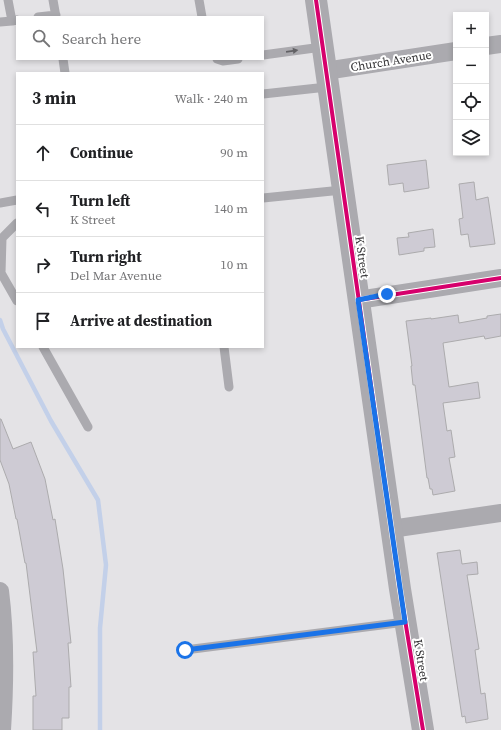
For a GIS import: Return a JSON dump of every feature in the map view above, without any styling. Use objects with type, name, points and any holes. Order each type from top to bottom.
[{"type":"street","name":"K Street","points":[[316,0],[391,529],[423,730]]},
{"type":"street","points":[[489,46],[501,44]]},
{"type":"street","name":"Church Avenue","points":[[326,79],[453,52]]},
{"type":"street","points":[[358,300],[501,278]]},
{"type":"street","points":[[391,529],[501,513]]},
{"type":"street","points":[[0,591],[4,620],[5,679],[2,730]]},
{"type":"lane","points":[[0,22],[14,20],[8,0]]},
{"type":"lane","points":[[53,0],[56,16]]},
{"type":"lane","points":[[199,0],[202,16]]},
{"type":"lane","points":[[264,55],[322,47]]},
{"type":"lane","points":[[62,60],[65,72]]},
{"type":"lane","points":[[220,60],[230,60]]},
{"type":"lane","points":[[264,94],[326,79]]},
{"type":"lane","points":[[264,198],[342,190]]},
{"type":"lane","points":[[0,203],[16,200]]},
{"type":"lane","points":[[16,224],[2,238],[1,273],[16,299]]},
{"type":"lane","points":[[44,348],[88,427]]},
{"type":"lane","points":[[224,348],[229,387]]},
{"type":"lane","points":[[185,650],[405,622]]},
{"type":"building","points":[[426,160],[429,188],[404,192],[403,183],[389,185],[387,165]]},
{"type":"building","points":[[474,182],[476,200],[488,197],[495,244],[470,247],[468,234],[461,235],[459,219],[463,218],[459,184]]},
{"type":"building","points":[[433,229],[435,247],[424,248],[424,251],[399,255],[397,238],[409,237],[408,233]]},
{"type":"building","points":[[501,314],[501,336],[485,339],[484,336],[443,343],[449,387],[478,382],[480,398],[443,403],[447,431],[451,430],[455,457],[449,458],[455,491],[433,495],[427,478],[415,385],[413,385],[406,321],[458,315],[459,323]]},
{"type":"building","points":[[0,419],[13,449],[31,442],[45,479],[53,520],[55,519],[63,569],[71,643],[68,643],[71,687],[69,687],[69,718],[62,718],[62,730],[33,730],[33,696],[36,696],[33,652],[37,652],[26,563],[9,484],[0,460]]},
{"type":"building","points":[[460,550],[462,564],[477,562],[478,574],[467,575],[479,649],[475,650],[481,694],[485,693],[488,719],[466,723],[465,716],[462,717],[437,553]]},
{"type":"waterway","points":[[0,320],[3,329],[51,421],[98,500],[106,565],[100,628],[100,730]]},
{"type":"cycle path","points":[[316,0],[400,589],[423,730]]},
{"type":"cycle path","points":[[358,300],[501,278]]},
{"type":"route","points":[[185,650],[405,622],[358,300],[387,294]]}]
